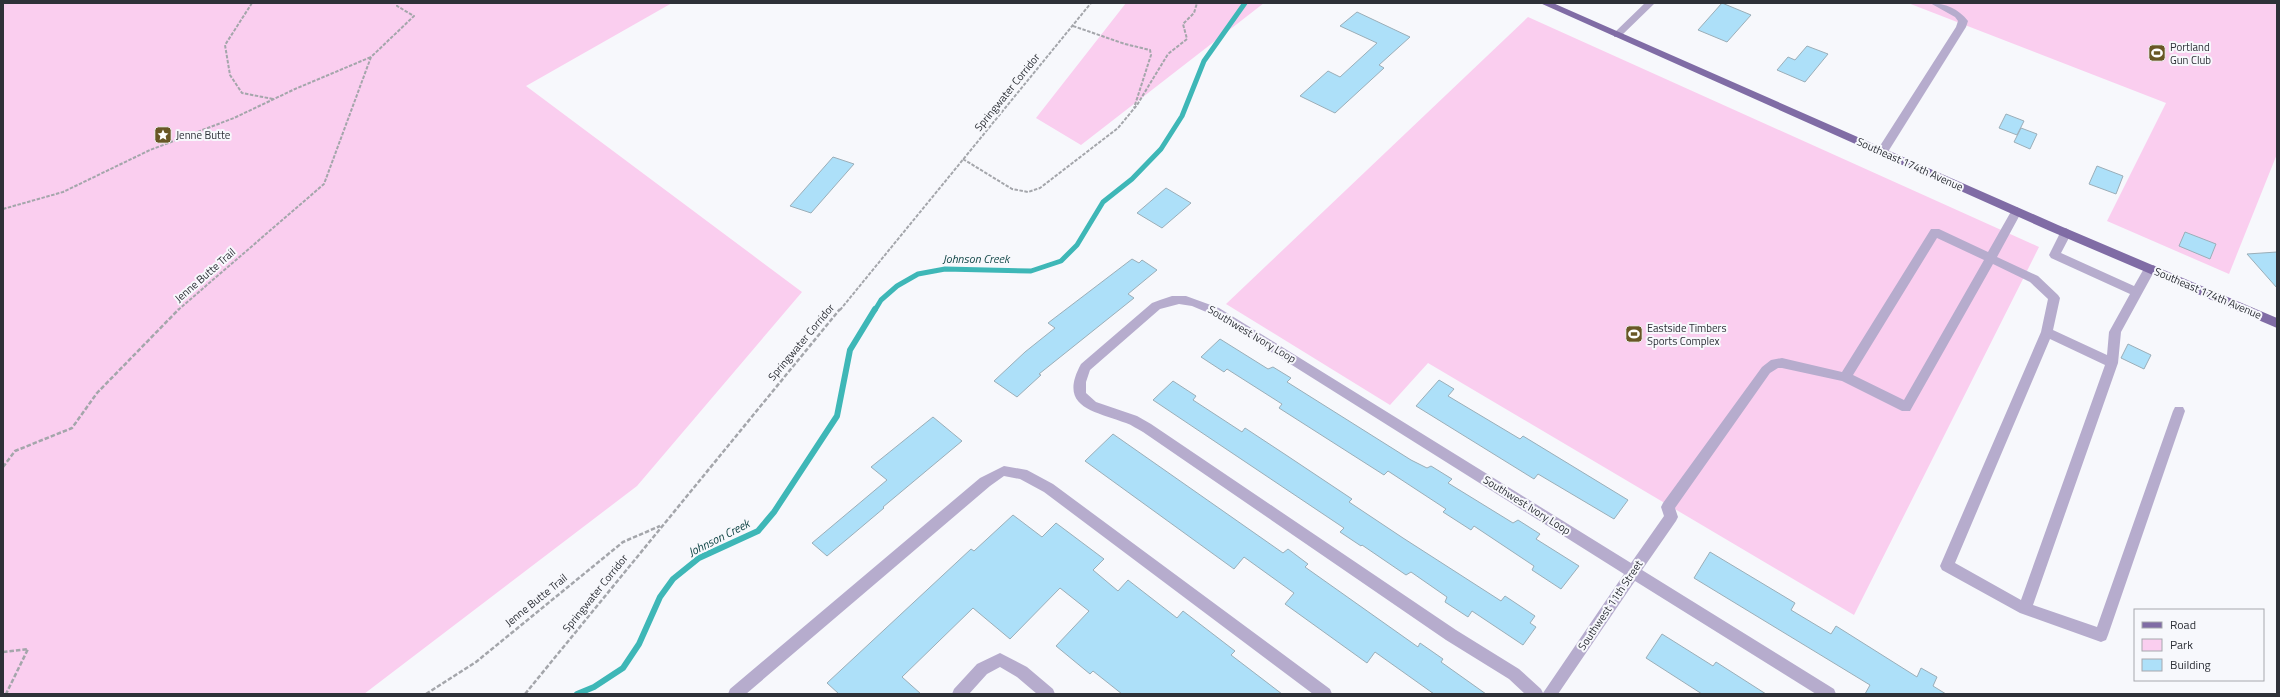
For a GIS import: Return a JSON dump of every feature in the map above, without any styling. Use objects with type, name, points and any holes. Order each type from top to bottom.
[{"type":"main road","name":"Southeast 174th Avenue","points":[[1545,3],[1882,152],[2277,323]]},
{"type":"street","points":[[1617,35],[1650,3]]},
{"type":"street","points":[[1882,152],[1961,28],[1963,21],[1958,15],[1935,3]]},
{"type":"street","points":[[2017,211],[1991,257],[1906,408],[1845,377],[1936,232],[1991,257],[2034,279],[2054,298],[2047,332],[1947,566],[2025,609],[2102,635],[2179,411]]},
{"type":"street","points":[[2066,232],[2055,255],[2137,292]]},
{"type":"street","points":[[2025,609],[2112,364],[2115,332],[2150,268]]},
{"type":"street","name":"Southwest Ivory Loop","points":[[1536,694],[1514,674],[1451,635],[1147,428],[1131,419],[1101,410],[1089,404],[1081,397],[1079,386],[1080,377],[1085,367],[1156,306],[1167,301],[1182,299],[1197,302],[1215,311],[1829,694]]},
{"type":"street","points":[[2047,332],[2112,364]]},
{"type":"street","name":"Southwest 11th Street","points":[[1550,694],[1671,517],[1668,507],[1770,366],[1776,362],[1845,377]]},
{"type":"street","points":[[735,694],[985,482],[1003,471],[1018,473],[1033,480],[1072,505],[1326,694]]},
{"type":"street","points":[[959,694],[982,669],[1000,660],[1022,672],[1048,694]]},
{"type":"path","points":[[252,3],[225,45],[230,75],[242,93],[273,99]]},
{"type":"path","name":"Jenne Butte Trail","points":[[3,209],[63,192],[150,150],[234,118],[273,99],[371,57],[414,16],[397,6],[397,3]]},
{"type":"path","name":"Springwater Corridor","points":[[525,694],[661,526],[1091,3]]},
{"type":"path","points":[[963,159],[1006,186],[1027,192],[1032,191],[1101,144],[1133,111],[1168,53],[1187,39],[1183,24],[1194,13],[1197,3]]},
{"type":"path","points":[[1073,26],[1125,44],[1150,50],[1151,55],[1133,111]]},
{"type":"path","name":"Jenne Butte Trail","points":[[3,468],[15,451],[72,428],[97,393],[177,311],[324,184],[371,57]]},
{"type":"path","name":"Jenne Butte Trail","points":[[426,694],[476,662],[623,542],[661,526]]},
{"type":"path","points":[[3,652],[28,649],[6,694]]},
{"type":"green space","points":[[3,3],[672,3],[526,86],[802,292],[637,486],[364,694],[3,694]]},
{"type":"green space","points":[[1126,3],[1264,3],[1081,145],[1036,118]]},
{"type":"green space","name":"Portland Gun Club","points":[[1908,3],[2277,3],[2277,154],[2229,274],[2107,221],[2166,103]]},
{"type":"green space","name":"Eastside Timbers Sports Complex","points":[[1528,17],[2039,247],[1854,615],[1428,363],[1390,405],[1226,304]]},
{"type":"building","points":[[1722,3],[1751,15],[1727,42],[1698,30]]},
{"type":"building","points":[[1357,12],[1410,37],[1379,65],[1384,68],[1335,113],[1300,96],[1328,71],[1340,77],[1377,43],[1340,26]]},
{"type":"building","points":[[1807,46],[1828,54],[1805,82],[1777,70],[1788,57],[1795,60]]},
{"type":"building","points":[[2006,114],[2024,121],[2017,135],[1999,128]]},
{"type":"building","points":[[2021,128],[2037,134],[2030,149],[2014,142]]},
{"type":"building","points":[[833,157],[854,164],[811,213],[790,206]]},
{"type":"building","points":[[2097,166],[2123,176],[2116,194],[2089,184]]},
{"type":"building","points":[[1166,188],[1191,203],[1162,228],[1137,213]]},
{"type":"building","points":[[2185,232],[2216,244],[2210,259],[2179,246]]},
{"type":"building","points":[[2277,252],[2277,288],[2247,254]]},
{"type":"building","points":[[1132,259],[1139,263],[1142,260],[1157,270],[1128,294],[1134,298],[1039,374],[1041,375],[1017,397],[994,381],[1025,352],[1055,328],[1048,323]]},
{"type":"building","points":[[1220,339],[1268,369],[1273,367],[1291,378],[1287,382],[1411,460],[1427,468],[1431,466],[1452,479],[1448,483],[1513,523],[1518,520],[1540,534],[1536,539],[1579,566],[1561,589],[1532,570],[1534,566],[1474,526],[1471,530],[1443,512],[1446,509],[1388,471],[1384,475],[1279,408],[1282,404],[1227,369],[1224,372],[1201,357]]},
{"type":"building","points":[[2128,344],[2151,355],[2144,369],[2121,358]]},
{"type":"building","points":[[1439,380],[1454,389],[1448,396],[1520,439],[1523,436],[1628,500],[1614,519],[1538,474],[1534,479],[1416,406]]},
{"type":"building","points":[[1173,381],[1196,396],[1193,400],[1242,432],[1245,428],[1352,499],[1349,502],[1403,538],[1501,601],[1505,596],[1535,616],[1530,623],[1536,627],[1523,645],[1472,611],[1468,617],[1445,602],[1447,597],[1411,572],[1406,575],[1340,532],[1344,528],[1153,400]]},
{"type":"building","points":[[933,417],[962,441],[827,556],[812,543],[887,480],[871,467]]},
{"type":"building","points":[[1113,434],[1283,553],[1288,549],[1308,564],[1305,567],[1418,647],[1420,643],[1443,659],[1441,662],[1486,694],[1434,694],[1375,652],[1367,663],[1285,604],[1294,593],[1244,557],[1234,569],[1085,461]]},
{"type":"building","points":[[1013,515],[1042,537],[1056,523],[1104,559],[1093,570],[1118,591],[1128,580],[1177,618],[1183,611],[1235,651],[1231,655],[1282,694],[1122,694],[1093,671],[1090,674],[1056,646],[1089,611],[1060,588],[1010,639],[973,608],[902,677],[921,694],[839,694],[827,683],[971,549],[974,551]]},
{"type":"building","points":[[1710,552],[1795,603],[1791,610],[1831,634],[1836,626],[1917,677],[1921,668],[1937,677],[1933,686],[1946,694],[1865,694],[1870,685],[1694,578]]},
{"type":"building","points":[[1662,634],[1713,666],[1716,662],[1766,694],[1702,694],[1646,658]]},
{"type":"waterway","name":"Johnson Creek","points":[[875,310],[881,300],[897,286],[918,274],[945,269],[1031,271],[1061,261],[1077,245],[1103,202],[1132,179],[1161,149],[1182,116],[1204,61],[1245,3]]},
{"type":"waterway","name":"Johnson Creek","points":[[577,694],[594,687],[623,668],[639,644],[660,597],[673,579],[699,558],[758,531],[774,512],[837,416],[850,350],[875,309]]},
{"type":"place","name":"Portland Gun Club","points":[[2157,53]]},
{"type":"place","name":"Jenne Butte","points":[[163,135]]},
{"type":"place","name":"Eastside Timbers Sports Complex","points":[[1634,334]]}]
